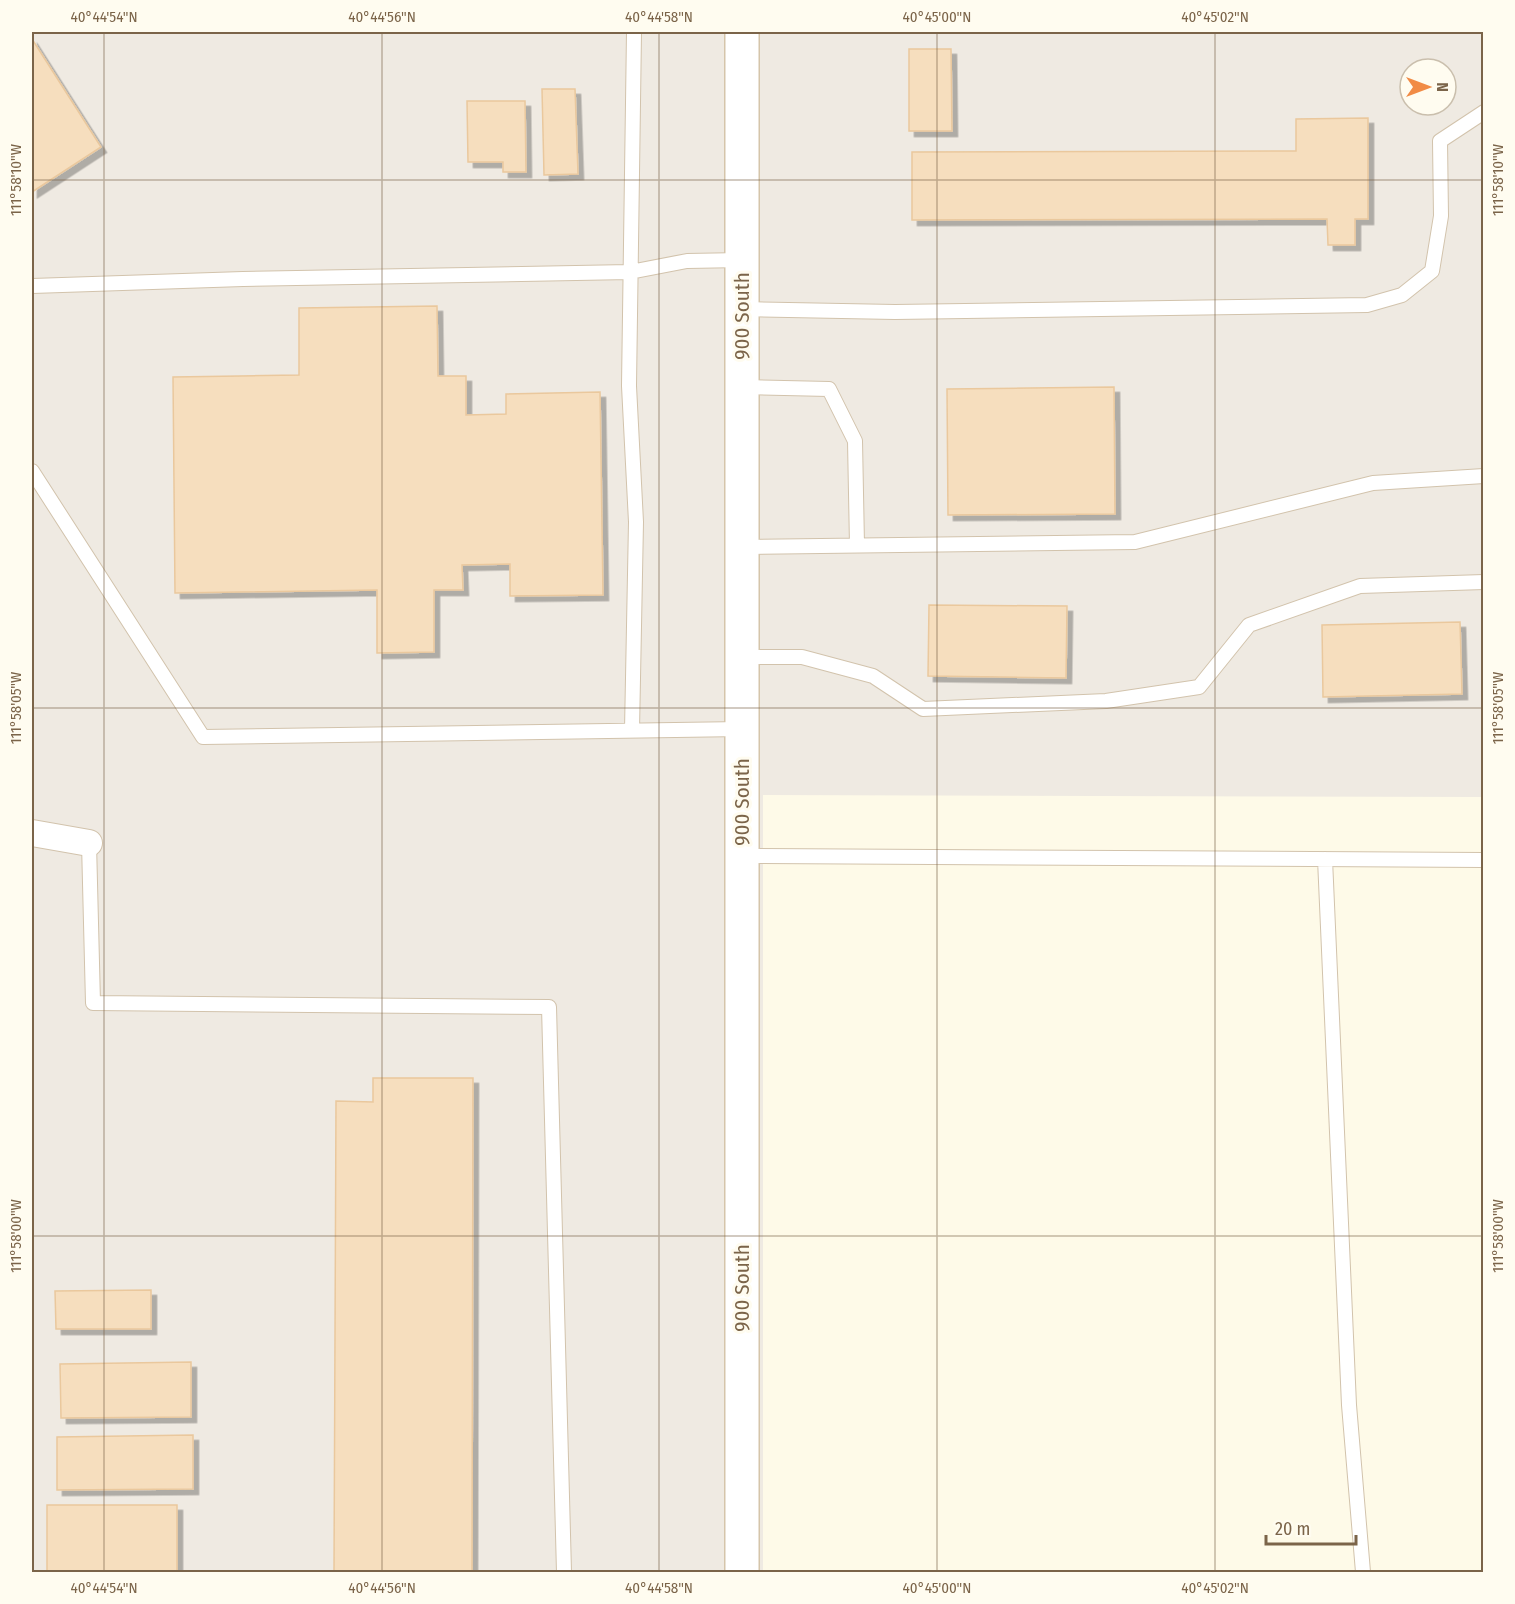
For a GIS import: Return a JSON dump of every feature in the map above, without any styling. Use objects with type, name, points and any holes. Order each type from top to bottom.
[{"type":"street","name":"900 South","points":[[742,32],[742,1572]]},
{"type":"street","points":[[32,833],[89,843]]},
{"type":"lane","points":[[632,730],[636,522],[629,386],[634,32]]},
{"type":"lane","points":[[742,309],[895,312],[1367,305],[1402,295],[1432,271],[1441,216],[1440,141],[1484,112]]},
{"type":"lane","points":[[32,286],[243,279],[630,272],[687,261],[742,260]]},
{"type":"lane","points":[[742,387],[829,388],[855,441],[857,545]]},
{"type":"lane","points":[[32,471],[203,737],[742,729]]},
{"type":"lane","points":[[742,547],[1135,542],[1373,483],[1484,476]]},
{"type":"lane","points":[[742,657],[802,657],[873,676],[923,709],[1106,701],[1199,687],[1249,626],[1360,586],[1484,582]]},
{"type":"lane","points":[[89,843],[93,1003],[549,1007],[564,1572]]},
{"type":"lane","points":[[742,856],[1484,860]]},
{"type":"lane","points":[[1325,859],[1349,1405],[1363,1572]]},
{"type":"shaded area","points":[[32,32],[1483,32],[1483,797],[763,795],[763,1572],[32,1572]]},
{"type":"building","points":[[32,39],[101,147],[32,192]]},
{"type":"building","points":[[909,49],[951,49],[952,131],[909,131]]},
{"type":"building","points":[[542,89],[575,89],[578,174],[544,175]]},
{"type":"building","points":[[467,101],[525,101],[526,172],[503,172],[503,162],[468,162]]},
{"type":"building","points":[[1368,118],[1368,219],[1355,219],[1355,245],[1328,245],[1327,219],[912,220],[912,152],[1296,151],[1296,119]]},
{"type":"building","points":[[437,306],[438,376],[466,376],[466,415],[506,414],[506,394],[600,392],[603,595],[510,596],[510,564],[462,565],[463,590],[434,590],[434,652],[377,653],[377,590],[175,593],[173,377],[299,375],[299,308]]},
{"type":"building","points":[[1114,387],[1115,514],[948,515],[947,389]]},
{"type":"building","points":[[929,605],[1067,606],[1066,678],[928,676]]},
{"type":"building","points":[[1460,622],[1462,694],[1323,697],[1322,625]]},
{"type":"building","points":[[373,1078],[473,1078],[472,1572],[334,1572],[336,1101],[373,1102]]},
{"type":"building","points":[[151,1290],[151,1329],[56,1329],[55,1291]]},
{"type":"building","points":[[191,1362],[191,1417],[61,1418],[60,1364]]},
{"type":"building","points":[[193,1435],[193,1489],[57,1490],[57,1437]]},
{"type":"building","points":[[47,1505],[177,1505],[177,1572],[47,1572]]}]
